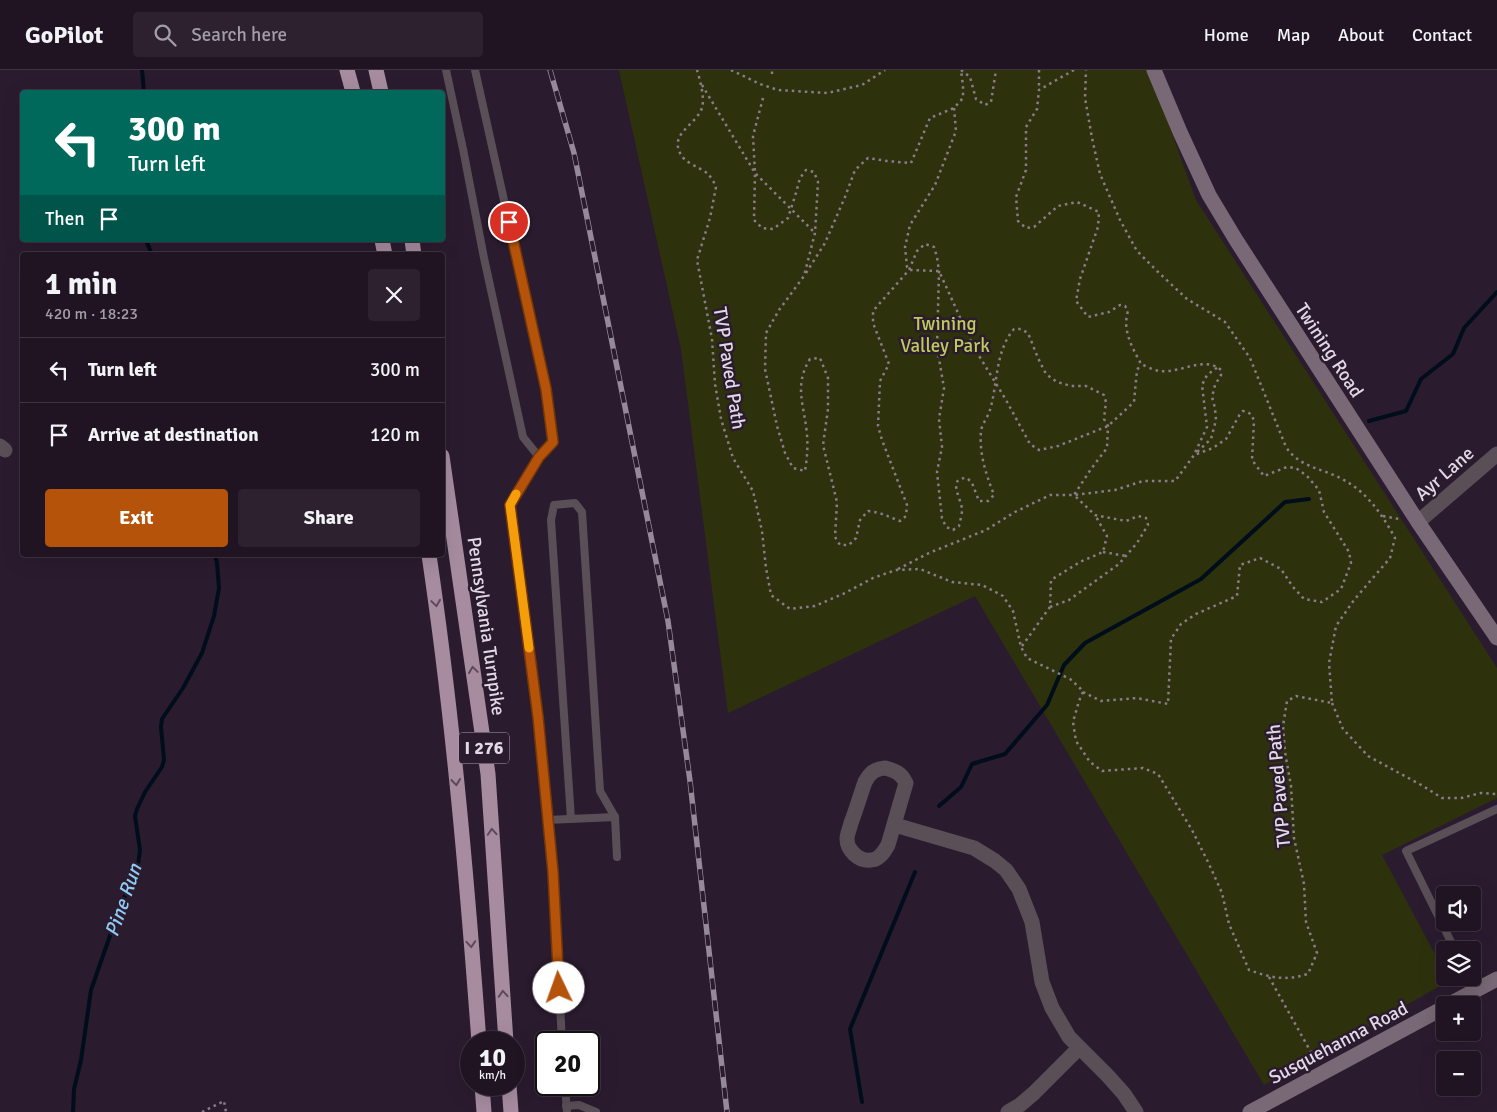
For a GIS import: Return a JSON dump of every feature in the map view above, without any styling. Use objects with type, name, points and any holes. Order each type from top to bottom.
[{"type":"highway","points":[[347,70],[352,90]]},
{"type":"highway","points":[[376,70],[381,90]]},
{"type":"highway","name":"Pennsylvania Turnpike","points":[[445,477],[488,774],[505,1031]]},
{"type":"highway","name":"I 276","points":[[429,557],[440,629],[467,880],[478,1031]]},
{"type":"highway","points":[[483,1096],[484,1112]]},
{"type":"highway","points":[[510,1096],[511,1112]]},
{"type":"street","name":"Twining Road","points":[[1154,70],[1194,164],[1236,240],[1418,522],[1497,638]]},
{"type":"street","name":"Ayr Lane","points":[[1418,522],[1497,454]]},
{"type":"street","points":[[876,769],[895,770],[906,783],[895,825],[884,853],[876,859],[869,861],[861,858],[848,847],[847,837],[865,782],[869,774],[876,769]]},
{"type":"street","points":[[895,825],[974,848],[996,861],[1006,870],[1020,890],[1032,922],[1042,982],[1052,1008],[1070,1037],[1124,1094],[1136,1112]]},
{"type":"street","name":"Susquehanna Road","points":[[1481,982],[1497,978]]},
{"type":"street","name":"Susquehanna Road","points":[[1457,996],[1469,986]]},
{"type":"street","name":"Susquehanna Road","points":[[1250,1112],[1436,1011]]},
{"type":"street","points":[[1008,1112],[1034,1093],[1079,1048]]},
{"type":"lane","points":[[446,70],[523,437],[539,457]]},
{"type":"lane","points":[[475,70],[546,389],[553,442],[539,457],[510,505],[538,717],[553,872],[561,1031]]},
{"type":"lane","points":[[571,818],[551,520],[554,505],[575,503],[582,512],[600,791],[615,817],[618,857]]},
{"type":"lane","points":[[1451,941],[1406,851],[1497,809]]},
{"type":"lane","points":[[547,820],[615,817]]},
{"type":"lane","points":[[565,1096],[566,1109],[579,1105],[596,1112]]},
{"type":"path","name":"TVP Paved Path","points":[[697,70],[702,84],[702,107],[696,117],[682,132],[677,146],[681,156],[709,175],[716,187],[710,218],[697,260],[712,339],[715,384],[721,419],[733,458],[753,492],[762,531],[771,595],[790,609],[815,606],[873,578],[896,570],[920,570],[952,582],[982,585],[1003,596],[1013,611],[1021,648]]},
{"type":"path","points":[[732,70],[760,84],[778,90],[827,93],[862,85],[885,70]]},
{"type":"path","points":[[961,70],[970,77],[976,99],[985,105],[991,102],[996,70]]},
{"type":"path","points":[[961,70],[963,98],[954,108],[930,118],[911,163],[868,158],[854,170],[825,244],[779,310],[766,333],[765,369],[777,426],[785,453],[793,468],[805,471],[807,435],[800,395],[804,369],[810,359],[820,358],[828,378],[828,409],[823,445],[837,502],[835,538],[840,545],[850,545],[856,538],[860,520],[868,511],[879,512],[900,521],[906,516],[907,505],[878,426],[880,381],[889,364],[873,323],[874,312],[909,270],[917,251],[925,244],[934,247],[939,271],[937,347],[944,388],[939,418],[942,447],[937,472],[942,518],[946,527],[953,530],[959,526],[962,510],[955,488],[957,482],[962,478],[967,478],[972,483],[979,501],[988,501],[994,495],[982,461],[981,429],[989,412],[1000,357],[1007,337],[1014,329],[1021,329],[1028,333],[1046,374],[1057,382],[1071,386],[1086,386],[1104,395],[1106,402],[1104,419],[1108,426],[1107,448],[1074,495]]},
{"type":"path","points":[[896,570],[929,553],[986,530],[1015,512],[1050,495],[1074,495],[1115,490],[1143,480],[1175,481],[1194,455],[1211,439],[1216,420],[1212,397],[1215,385],[1221,374],[1218,367],[1201,364],[1184,369],[1159,371],[1140,364],[1129,339],[1125,320],[1128,310],[1125,306],[1120,305],[1109,312],[1088,317],[1076,301],[1080,279],[1098,227],[1099,212],[1077,202],[1058,206],[1034,226],[1026,228],[1018,221],[1016,197],[1026,170],[1026,126],[1037,109],[1039,70]]},
{"type":"path","points":[[1039,90],[1074,70]]},
{"type":"path","points":[[1086,70],[1085,98],[1100,174],[1120,220],[1137,251],[1187,298],[1225,322],[1250,358],[1290,454],[1297,460],[1342,478],[1360,490],[1383,516],[1395,538],[1390,558],[1354,600],[1336,626],[1329,663],[1332,704],[1343,729],[1368,756],[1442,798],[1461,798],[1481,793],[1497,795]]},
{"type":"path","points":[[702,84],[755,173],[815,233]]},
{"type":"path","points":[[763,98],[753,136],[755,173],[754,220],[762,228],[773,229],[788,218],[800,178],[806,170],[814,172],[818,182],[815,233],[804,276]]},
{"type":"path","points":[[909,270],[905,247],[910,225],[935,185],[956,131],[954,108]]},
{"type":"path","points":[[909,270],[939,271]]},
{"type":"path","points":[[939,271],[973,346],[1030,444],[1039,450],[1058,446],[1108,426],[1134,402],[1137,370],[1140,364]]},
{"type":"path","points":[[1194,455],[1207,427],[1202,385],[1207,375],[1218,367]]},
{"type":"path","points":[[1126,556],[1103,552],[1080,562],[1051,580],[1050,607],[1021,648],[1027,658],[1070,679],[1083,692],[1101,701],[1137,698],[1168,704],[1171,639],[1181,624],[1196,614],[1237,596],[1240,565],[1260,558],[1280,569],[1304,599],[1322,602],[1341,589],[1351,563],[1349,552],[1324,512],[1319,490],[1307,476],[1296,468],[1287,467],[1264,476],[1252,460],[1254,421],[1253,416],[1249,412],[1243,411],[1240,414],[1226,439],[1213,448],[1194,455]]},
{"type":"path","points":[[1074,495],[1095,515],[1107,536],[1103,552]]},
{"type":"path","points":[[1050,607],[1070,600],[1119,564],[1137,543],[1148,525],[1146,518],[1138,516],[1126,521],[1095,515]]},
{"type":"path","name":"TVP Paved Path","points":[[1083,692],[1073,722],[1076,741],[1085,755],[1090,762],[1102,771],[1143,768],[1158,774],[1192,830],[1209,864],[1222,893],[1229,924],[1249,970],[1269,977],[1293,978],[1308,974],[1317,953],[1306,922],[1304,884],[1294,838],[1291,786],[1283,726],[1287,701],[1296,696],[1332,704]]},
{"type":"path","points":[[1269,977],[1322,1073]]},
{"type":"path","points":[[202,1112],[224,1101],[226,1112]]},
{"type":"green space","name":"Twining Valley Park","points":[[619,70],[1149,70],[1196,200],[1497,668],[1497,798],[1382,855],[1436,956],[1436,986],[1440,986],[1264,1085],[975,596],[728,713],[681,349]]},
{"type":"waterway","name":"Pine Run","points":[[142,70],[144,90]]},
{"type":"waterway","name":"Pine Run","points":[[147,242],[151,252]]},
{"type":"waterway","points":[[1369,421],[1406,411],[1421,379],[1453,354],[1464,328],[1497,292]]},
{"type":"waterway","points":[[939,806],[961,787],[972,764],[1005,754],[1047,705],[1064,665],[1085,643],[1201,579],[1285,502],[1309,499]]},
{"type":"waterway","name":"Pine Run","points":[[73,1112],[74,1089],[81,1060],[91,990],[119,910],[138,865],[140,850],[135,816],[145,792],[162,767],[164,760],[162,719],[183,688],[202,653],[214,616],[219,588],[216,557]]},
{"type":"waterway","points":[[862,1102],[850,1029],[915,872]]},
{"type":"railway","points":[[550,70],[574,153],[668,621],[690,781],[727,1112]]},
{"type":"slow traffic","points":[[516,494],[510,505],[529,648]]},
{"type":"route","points":[[509,222],[546,389],[553,442],[539,457],[510,505],[538,717],[553,872],[559,988]]}]
